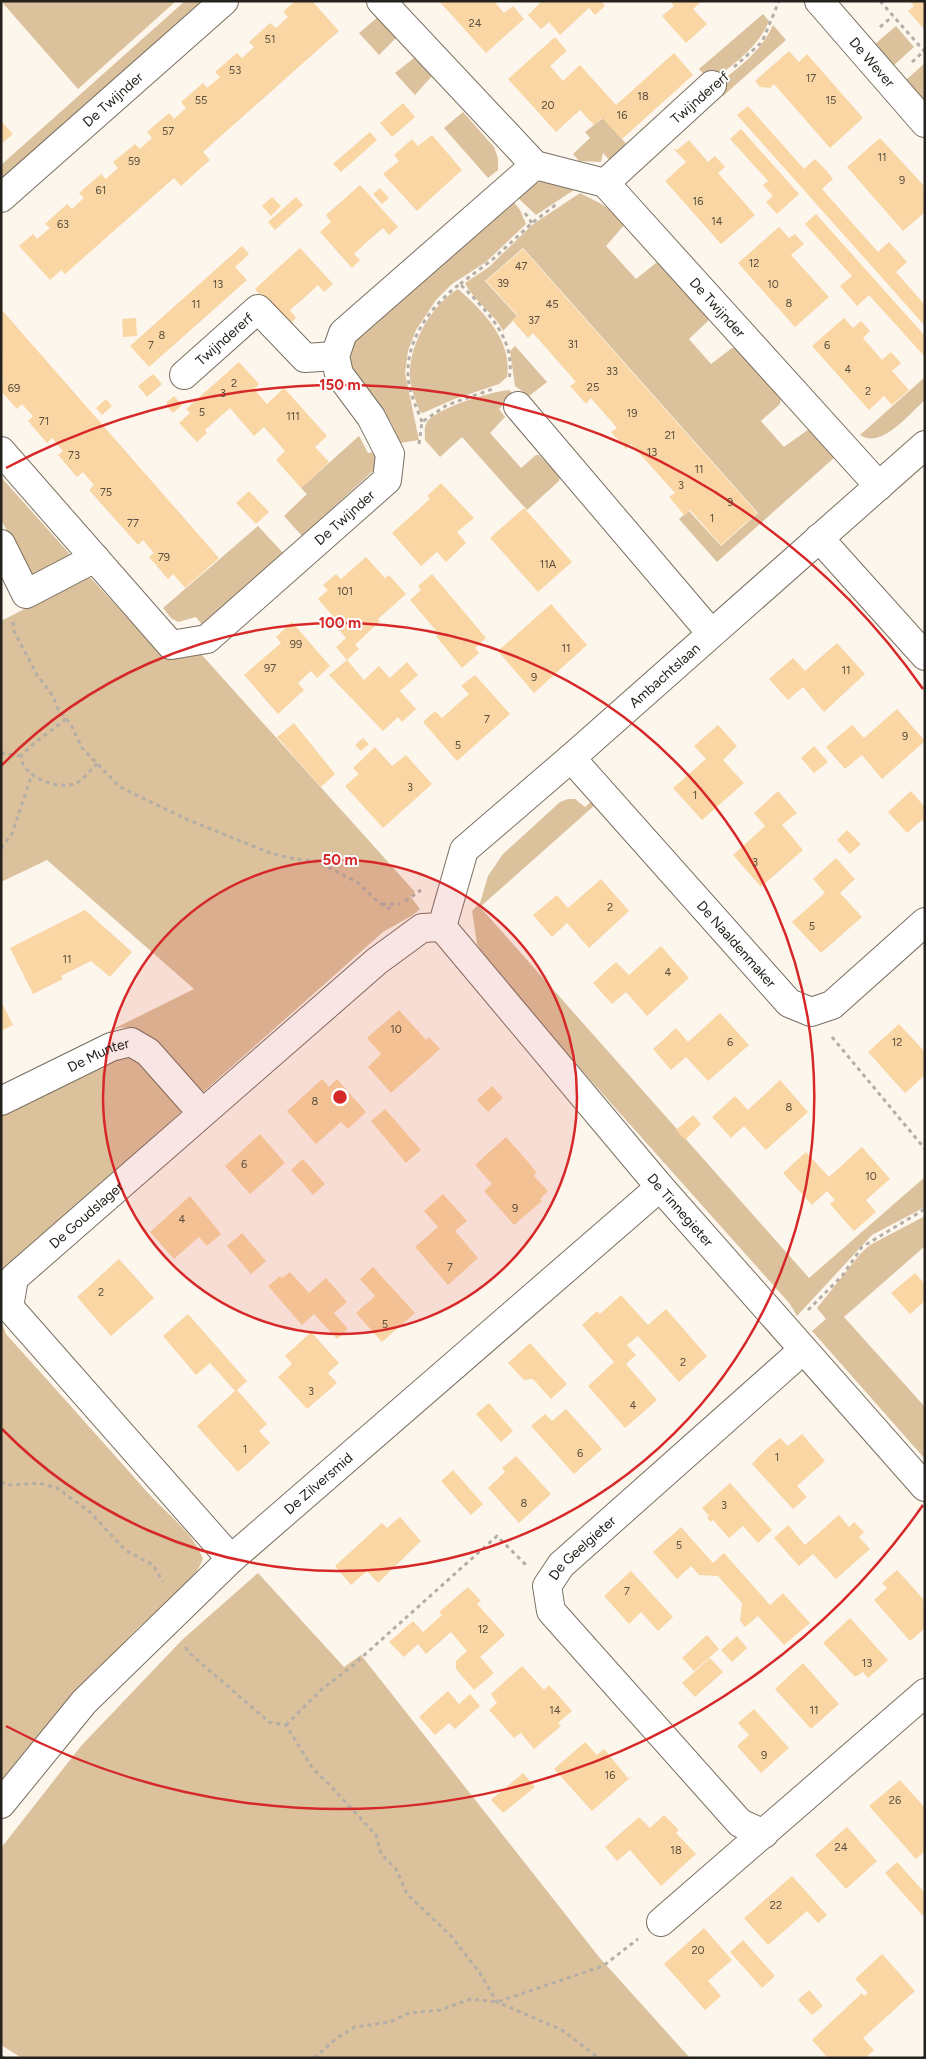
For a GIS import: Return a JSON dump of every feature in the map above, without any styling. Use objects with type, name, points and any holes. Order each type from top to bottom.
[{"type":"street","name":"De Twijnder","points":[[1,198],[224,1]]},
{"type":"street","points":[[381,1],[535,164],[605,183]]},
{"type":"street","name":"De Wever","points":[[819,1],[925,123]]},
{"type":"street","name":"Twijndererf","points":[[605,183],[712,85]]},
{"type":"street","points":[[390,454],[371,417],[339,374],[335,356],[343,332],[535,164]]},
{"type":"street","name":"De Twijnder","points":[[605,183],[879,486]]},
{"type":"street","name":"Twijndererf","points":[[184,375],[258,309],[305,358],[335,356]]},
{"type":"street","points":[[509,392],[712,633]]},
{"type":"street","name":"Ambachtslaan","points":[[430,928],[464,850],[571,758],[925,445]]},
{"type":"street","name":"De Twijnder","points":[[1,451],[171,645],[208,639],[387,480],[390,454]]},
{"type":"street","points":[[819,538],[925,656]]},
{"type":"street","points":[[1,544],[26,594],[95,558]]},
{"type":"street","name":"De Naaldenmaker","points":[[571,758],[789,1003],[811,1012]]},
{"type":"street","points":[[811,1012],[832,1005],[925,922]]},
{"type":"street","name":"De Goudslager","points":[[231,1559],[9,1307],[14,1278],[377,961],[430,928]]},
{"type":"street","name":"De Tinnegieter","points":[[430,928],[925,1487]]},
{"type":"street","name":"De Munter","points":[[1,1101],[111,1047],[131,1042],[148,1052],[202,1113]]},
{"type":"street","name":"De Zilversmid","points":[[1,1804],[84,1702],[231,1559],[660,1187]]},
{"type":"street","name":"De Geelgieter","points":[[764,1834],[740,1823],[551,1611],[547,1586],[561,1565],[794,1341]]},
{"type":"street","points":[[661,1922],[925,1693]]},
{"type":"path","name":"Twijndererf","points":[[712,85],[749,56],[762,42],[779,1]]},
{"type":"path","points":[[880,1],[925,52]]},
{"type":"path","points":[[390,454],[419,446],[422,422],[411,392],[408,374],[410,357],[426,318],[440,299],[492,260],[532,222],[561,201]]},
{"type":"path","points":[[422,422],[447,405],[509,392],[510,366],[505,341],[489,312],[460,284]]},
{"type":"path","points":[[13,621],[14,630],[37,675],[53,696],[58,709],[66,719],[82,748],[120,787],[186,819],[270,853],[294,859],[316,861],[357,882],[379,904],[430,928]]},
{"type":"path","points":[[21,756],[32,745],[66,719]]},
{"type":"path","points":[[1,754],[21,756]]},
{"type":"path","points":[[21,756],[24,769],[64,786],[78,782],[97,764]]},
{"type":"path","points":[[1,848],[15,826],[32,774]]},
{"type":"path","points":[[811,1012],[925,1149]]},
{"type":"path","points":[[794,1341],[862,1247],[925,1209]]},
{"type":"path","points":[[1,1482],[7,1485],[23,1483],[49,1484],[90,1512],[125,1550],[153,1566],[177,1611],[187,1651],[269,1722],[286,1725],[313,1769],[326,1780],[376,1835],[381,1854],[396,1869],[407,1894],[452,1938],[479,1972],[497,2002]]},
{"type":"path","points":[[286,1725],[321,1690],[351,1667],[497,1536],[547,1586]]},
{"type":"path","points":[[497,2002],[603,1966],[661,1922]]},
{"type":"path","points":[[314,2058],[337,2038],[355,2027],[390,2022],[409,2013],[440,2010],[471,1999],[497,2002],[562,2030],[599,2058]]},
{"type":"shaded area","points":[[1,1],[176,1],[78,89]]},
{"type":"shaded area","points":[[185,1],[206,1],[1,184],[1,165]]},
{"type":"shaded area","points":[[763,14],[769,21],[758,40],[744,55],[711,82],[699,69]]},
{"type":"shaded area","points":[[378,17],[396,38],[379,55],[359,33]]},
{"type":"shaded area","points":[[773,25],[786,40],[723,96],[715,87],[755,52]]},
{"type":"shaded area","points":[[896,26],[914,47],[893,66],[874,45]]},
{"type":"shaded area","points":[[414,58],[432,76],[415,95],[395,73]]},
{"type":"shaded area","points":[[925,63],[925,101],[906,80]]},
{"type":"shaded area","points":[[463,112],[494,147],[498,158],[498,170],[488,178],[444,128]]},
{"type":"shaded area","points":[[603,118],[630,148],[613,164],[603,153],[601,162],[579,161],[573,154],[590,138],[585,132]]},
{"type":"shaded area","points":[[544,181],[574,190],[536,215],[517,197],[534,184]]},
{"type":"shaded area","points":[[580,193],[616,214],[625,224],[606,246],[636,279],[656,263],[663,264],[709,316],[708,321],[689,339],[711,364],[732,348],[738,348],[781,398],[780,404],[761,421],[784,447],[809,429],[835,457],[717,562],[679,519],[689,511],[721,546],[758,513],[523,248],[485,281],[517,316],[503,331],[495,318],[473,296],[465,283],[489,267],[532,225]]},
{"type":"shaded area","points":[[513,201],[520,210],[526,224],[486,262],[452,284],[436,300],[416,330],[408,351],[405,373],[419,440],[400,443],[390,421],[350,377],[347,369],[350,346]]},
{"type":"shaded area","points":[[458,289],[477,306],[494,327],[505,351],[508,363],[507,377],[499,384],[452,400],[423,413],[420,412],[410,378],[413,353],[417,340],[430,316],[448,296]]},
{"type":"shaded area","points":[[515,346],[547,382],[529,396],[515,386],[510,351]]},
{"type":"shaded area","points":[[925,377],[925,400],[903,421],[886,434],[877,438],[868,438],[860,435]]},
{"type":"shaded area","points":[[509,390],[514,394],[499,409],[505,417],[490,433],[521,468],[536,455],[539,455],[560,477],[559,481],[527,510],[462,437],[440,457],[425,440],[426,424],[439,412],[477,397]]},
{"type":"shaded area","points":[[359,436],[368,453],[377,452],[373,471],[302,536],[284,516],[307,494],[301,488]]},
{"type":"shaded area","points":[[1,477],[75,560],[32,582],[1,519]]},
{"type":"shaded area","points":[[258,526],[284,554],[203,626],[196,617],[178,622],[171,618],[163,608]]},
{"type":"shaded area","points":[[89,576],[154,647],[180,656],[201,654],[415,892],[410,896],[420,909],[383,932],[201,1094],[164,1049],[141,1031],[128,1028],[116,1029],[97,1037],[194,989],[47,860],[1,882],[1,621]]},
{"type":"shaded area","points":[[575,799],[585,807],[592,801],[595,805],[480,907],[809,1278],[925,1177],[925,1207],[872,1235],[797,1316],[790,1304],[494,972],[477,944],[472,911],[480,903],[488,876],[503,854],[560,802]]},
{"type":"shaded area","points":[[88,1042],[58,1058],[49,1061]]},
{"type":"shaded area","points":[[122,1053],[138,1061],[183,1110],[1,1275],[1,1113]]},
{"type":"shaded area","points":[[925,1216],[925,1246],[844,1317],[925,1407],[925,1459],[812,1331],[826,1319],[817,1308],[861,1253],[870,1245]]},
{"type":"shaded area","points":[[1,1321],[6,1334],[148,1493],[193,1540],[203,1559],[190,1581],[142,1624],[116,1651],[1,1784]]},
{"type":"shaded area","points":[[258,1573],[344,1667],[361,1655],[599,1957],[690,2058],[22,2058],[1,2045],[1,1848],[81,1746],[183,1639]]},
{"type":"building","points":[[295,1],[312,1],[339,31],[203,152],[210,160],[181,186],[174,178],[65,274],[61,270],[50,280],[19,246],[33,234],[37,239],[50,228],[45,224],[67,204],[72,209],[84,198],[79,193],[101,174],[106,179],[118,168],[113,162],[135,144],[140,149],[152,138],[147,132],[169,113],[174,119],[186,108],[181,102],[203,83],[207,88],[220,77],[215,72],[237,53],[242,58],[254,47],[249,42],[270,23],[276,28],[288,17],[283,12]]},
{"type":"building","points":[[439,1],[494,1],[504,13],[513,6],[524,19],[486,53]]},
{"type":"building","points":[[542,1],[601,1],[605,6],[595,15],[589,8],[560,35],[549,22],[541,29],[528,15]]},
{"type":"building","points":[[670,1],[702,1],[693,9],[707,24],[686,43],[662,16],[674,6]]},
{"type":"building","points":[[909,1],[925,1],[925,30],[908,11],[914,6]]},
{"type":"building","points":[[555,37],[567,51],[550,66],[563,81],[580,65],[616,105],[674,53],[693,75],[622,139],[602,118],[594,125],[580,110],[556,132],[508,79]]},
{"type":"building","points":[[789,51],[799,62],[807,54],[863,118],[830,148],[774,84],[770,88],[760,87],[755,81]]},
{"type":"building","points":[[403,103],[415,117],[392,137],[380,123]]},
{"type":"building","points":[[748,106],[804,169],[815,159],[826,170],[833,179],[822,189],[878,252],[889,242],[907,262],[896,272],[925,305],[925,326],[737,115]]},
{"type":"building","points":[[1,121],[13,134],[1,144]]},
{"type":"building","points":[[741,129],[799,194],[777,214],[766,202],[773,196],[763,185],[768,181],[730,139]]},
{"type":"building","points":[[370,132],[377,140],[341,172],[333,164]]},
{"type":"building","points":[[432,135],[462,170],[417,211],[383,174],[399,161],[394,155],[412,139],[418,146]]},
{"type":"building","points":[[880,138],[925,187],[925,212],[903,231],[847,167]]},
{"type":"building","points":[[689,140],[708,162],[715,156],[725,167],[718,173],[755,215],[721,244],[665,181],[686,162],[673,148],[677,150]]},
{"type":"building","points":[[360,185],[398,227],[389,235],[383,228],[369,240],[354,254],[360,260],[352,268],[320,232],[331,222],[326,215]]},
{"type":"building","points":[[380,188],[389,198],[382,204],[373,194]]},
{"type":"building","points":[[272,197],[281,206],[271,216],[262,206]]},
{"type":"building","points":[[296,197],[303,205],[275,230],[268,222]]},
{"type":"building","points":[[816,214],[925,336],[925,357],[869,295],[857,306],[840,286],[852,276],[805,224]]},
{"type":"building","points":[[779,227],[789,238],[795,234],[804,244],[791,255],[829,297],[795,327],[738,263]]},
{"type":"building","points":[[242,246],[249,254],[235,267],[247,280],[149,367],[130,346]]},
{"type":"building","points":[[300,248],[333,284],[324,292],[318,285],[290,310],[296,318],[287,326],[255,289]]},
{"type":"building","points":[[523,249],[757,513],[721,545],[690,510],[685,516],[669,497],[675,493],[631,444],[626,449],[611,432],[617,428],[591,398],[586,404],[570,386],[576,382],[533,333],[528,338],[512,320],[518,316],[486,281]]},
{"type":"building","points":[[1,309],[219,558],[185,588],[173,574],[168,579],[149,557],[154,553],[143,540],[138,545],[89,490],[94,485],[83,472],[77,477],[58,455],[63,451],[52,438],[47,443],[28,421],[33,416],[22,404],[17,409],[1,391],[3,383]]},
{"type":"building","points":[[136,318],[137,336],[123,337],[122,319]]},
{"type":"building","points":[[844,318],[853,328],[861,321],[870,331],[863,338],[882,360],[891,352],[901,363],[892,371],[909,390],[892,405],[884,396],[869,410],[812,346]]},
{"type":"building","points":[[239,362],[259,384],[254,389],[267,404],[284,388],[327,436],[315,447],[329,462],[301,488],[276,460],[285,451],[264,427],[254,436],[230,408],[205,430],[207,433],[197,442],[179,423],[190,413],[186,409]]},
{"type":"building","points":[[153,374],[162,384],[147,397],[138,386]]},
{"type":"building","points":[[174,396],[182,405],[173,413],[167,406],[167,402]]},
{"type":"building","points":[[106,399],[112,406],[102,415],[96,408]]},
{"type":"building","points":[[441,483],[474,518],[457,532],[466,543],[446,562],[437,552],[421,566],[392,533],[430,499],[427,496]]},
{"type":"building","points":[[249,491],[269,512],[256,524],[236,503]]},
{"type":"building","points":[[524,508],[572,562],[538,592],[490,538]]},
{"type":"building","points":[[366,557],[385,578],[389,575],[406,594],[378,619],[380,621],[355,645],[359,649],[347,660],[336,647],[346,638],[334,624],[337,621],[318,599],[328,590],[323,585],[336,574],[341,579]]},
{"type":"building","points":[[432,574],[486,638],[475,648],[479,653],[462,668],[436,636],[439,634],[410,600],[421,590],[418,586]]},
{"type":"building","points":[[551,604],[587,645],[534,693],[498,651]]},
{"type":"building","points":[[292,622],[330,666],[317,678],[311,671],[298,683],[304,690],[278,714],[244,675],[281,643],[276,637]]},
{"type":"building","points":[[837,643],[865,674],[824,712],[803,687],[788,700],[769,679],[793,658],[805,671]]},
{"type":"building","points":[[347,660],[364,680],[379,666],[390,678],[407,662],[418,675],[400,691],[416,709],[402,722],[398,717],[383,731],[329,675]]},
{"type":"building","points":[[475,675],[510,714],[457,761],[423,722],[435,711],[442,718],[469,694],[461,686]]},
{"type":"building","points":[[897,709],[925,741],[882,779],[862,755],[845,769],[826,747],[852,725],[864,738]]},
{"type":"building","points":[[294,723],[335,774],[321,787],[277,737]]},
{"type":"building","points":[[718,725],[737,746],[723,760],[744,783],[702,820],[673,788],[706,759],[694,746]]},
{"type":"building","points":[[363,738],[369,744],[361,751],[355,745]]},
{"type":"building","points":[[814,746],[828,762],[814,773],[801,758]]},
{"type":"building","points":[[375,747],[392,766],[406,755],[432,784],[383,828],[345,786],[359,774],[353,768]]},
{"type":"building","points":[[778,791],[797,813],[782,825],[803,850],[761,887],[733,855],[765,826],[754,813]]},
{"type":"building","points":[[911,791],[923,805],[925,803],[925,823],[922,820],[907,833],[888,812]]},
{"type":"building","points":[[847,830],[861,844],[850,854],[837,840]]},
{"type":"building","points":[[836,858],[855,879],[840,893],[862,917],[821,953],[792,922],[825,893],[813,879]]},
{"type":"building","points":[[601,879],[629,911],[589,948],[567,923],[552,937],[533,915],[557,895],[568,908]]},
{"type":"building","points":[[85,910],[132,952],[110,977],[91,961],[61,976],[63,979],[33,994],[10,948]]},
{"type":"building","points":[[661,946],[689,978],[647,1016],[626,992],[612,1004],[593,983],[616,962],[629,975]]},
{"type":"building","points":[[1,1001],[13,1025],[1,1031]]},
{"type":"building","points":[[399,1010],[426,1040],[429,1037],[440,1049],[391,1093],[368,1067],[381,1054],[367,1038]]},
{"type":"building","points":[[720,1013],[749,1045],[708,1081],[686,1057],[671,1070],[653,1049],[676,1028],[688,1042]]},
{"type":"building","points":[[899,1024],[925,1052],[925,1075],[905,1093],[868,1052]]},
{"type":"building","points":[[322,1079],[329,1087],[337,1079],[366,1112],[348,1129],[341,1122],[316,1144],[287,1111]]},
{"type":"building","points":[[780,1080],[808,1112],[766,1150],[744,1126],[731,1138],[712,1117],[735,1096],[748,1110]]},
{"type":"building","points":[[492,1086],[503,1098],[488,1112],[477,1100]]},
{"type":"building","points":[[385,1109],[421,1150],[406,1163],[371,1121]]},
{"type":"building","points":[[693,1115],[701,1124],[685,1140],[676,1130]]},
{"type":"building","points":[[260,1134],[285,1163],[250,1194],[225,1166]]},
{"type":"building","points":[[506,1137],[536,1172],[534,1176],[548,1191],[540,1199],[542,1201],[514,1225],[484,1191],[492,1184],[475,1165]]},
{"type":"building","points":[[862,1147],[890,1179],[866,1200],[876,1212],[854,1231],[830,1204],[835,1200],[827,1191],[812,1205],[783,1173],[806,1152],[829,1177]]},
{"type":"building","points":[[303,1159],[325,1184],[313,1195],[291,1170]]},
{"type":"building","points":[[443,1194],[467,1221],[455,1231],[478,1258],[448,1285],[415,1247],[438,1227],[424,1211]]},
{"type":"building","points":[[190,1196],[221,1234],[207,1246],[199,1237],[174,1259],[150,1232]]},
{"type":"building","points":[[242,1233],[266,1261],[251,1274],[227,1246]]},
{"type":"building","points":[[119,1259],[154,1298],[111,1336],[77,1297]]},
{"type":"building","points":[[373,1267],[415,1313],[382,1342],[356,1313],[375,1296],[360,1279]]},
{"type":"building","points":[[290,1272],[309,1293],[326,1278],[347,1302],[334,1313],[348,1329],[337,1339],[314,1314],[302,1325],[268,1286],[280,1276],[282,1278]]},
{"type":"building","points":[[915,1273],[925,1284],[925,1301],[910,1314],[891,1293]]},
{"type":"building","points":[[621,1295],[648,1325],[666,1309],[707,1356],[679,1382],[638,1336],[627,1345],[636,1355],[626,1364],[657,1400],[625,1428],[588,1386],[614,1362],[582,1325],[597,1311],[600,1314]]},
{"type":"building","points":[[188,1314],[247,1381],[237,1390],[267,1424],[259,1431],[270,1443],[238,1472],[197,1426],[235,1391],[210,1363],[196,1375],[163,1336]]},
{"type":"building","points":[[311,1332],[339,1363],[328,1373],[337,1383],[307,1409],[278,1377],[292,1364],[285,1356]]},
{"type":"building","points":[[530,1343],[567,1384],[551,1399],[533,1379],[524,1380],[508,1363]]},
{"type":"building","points":[[489,1403],[513,1431],[501,1442],[476,1414]]},
{"type":"building","points":[[566,1409],[602,1449],[574,1474],[531,1426],[545,1414],[552,1421]]},
{"type":"building","points":[[802,1434],[825,1461],[797,1486],[807,1497],[793,1509],[752,1464],[780,1438],[788,1446]]},
{"type":"building","points":[[516,1456],[551,1494],[519,1523],[488,1488],[505,1472],[502,1468]]},
{"type":"building","points":[[453,1470],[483,1504],[471,1515],[441,1481]]},
{"type":"building","points":[[730,1483],[772,1530],[758,1543],[743,1526],[729,1538],[713,1520],[711,1522],[707,1518],[709,1516],[702,1508]]},
{"type":"building","points":[[839,1515],[849,1527],[854,1522],[864,1532],[859,1537],[870,1549],[836,1579],[813,1554],[799,1566],[774,1538],[788,1525],[805,1545]]},
{"type":"building","points":[[400,1517],[421,1541],[378,1583],[367,1571],[351,1585],[335,1566],[382,1523],[387,1528]]},
{"type":"building","points":[[681,1527],[713,1563],[724,1553],[770,1605],[783,1593],[810,1623],[784,1645],[758,1616],[745,1627],[740,1621],[742,1603],[718,1576],[699,1575],[691,1566],[677,1579],[653,1552]]},
{"type":"building","points":[[897,1570],[925,1601],[923,1605],[925,1608],[925,1628],[910,1641],[874,1600],[887,1588],[882,1583]]},
{"type":"building","points":[[631,1571],[673,1617],[658,1631],[641,1612],[629,1624],[604,1596]]},
{"type":"building","points":[[468,1587],[481,1601],[477,1604],[505,1635],[480,1657],[494,1673],[474,1690],[456,1669],[456,1661],[467,1651],[451,1632],[426,1654],[418,1644],[404,1657],[389,1642],[413,1621],[423,1632],[442,1615],[439,1612]]},
{"type":"building","points":[[850,1618],[888,1660],[868,1678],[863,1672],[855,1677],[823,1643]]},
{"type":"building","points":[[707,1635],[719,1649],[694,1671],[682,1658]]},
{"type":"building","points":[[737,1636],[747,1648],[732,1662],[721,1650]]},
{"type":"building","points":[[710,1658],[723,1672],[695,1697],[682,1683]]},
{"type":"building","points":[[803,1663],[839,1704],[811,1729],[775,1689]]},
{"type":"building","points":[[522,1666],[544,1690],[549,1685],[572,1711],[558,1723],[561,1726],[534,1749],[521,1733],[514,1738],[489,1710],[497,1703],[491,1694]]},
{"type":"building","points":[[448,1691],[459,1704],[470,1694],[480,1706],[455,1729],[449,1723],[435,1735],[419,1717]]},
{"type":"building","points":[[754,1709],[789,1748],[761,1773],[737,1746],[749,1735],[738,1723]]},
{"type":"building","points":[[585,1742],[597,1755],[604,1749],[628,1778],[632,1776],[592,1811],[554,1769]]},
{"type":"building","points":[[523,1773],[535,1787],[503,1813],[491,1800]]},
{"type":"building","points":[[900,1780],[925,1808],[925,1851],[916,1859],[869,1806]]},
{"type":"building","points":[[664,1815],[679,1830],[676,1833],[696,1854],[661,1886],[630,1850],[617,1861],[605,1847],[639,1817],[650,1828]]},
{"type":"building","points":[[847,1827],[877,1861],[846,1889],[815,1855]]},
{"type":"building","points":[[897,1862],[925,1893],[925,1914],[923,1916],[885,1873]]},
{"type":"building","points":[[792,1876],[827,1915],[818,1923],[807,1911],[768,1945],[744,1918]]},
{"type":"building","points":[[704,1928],[732,1960],[708,1981],[721,1996],[705,2010],[664,1964]]},
{"type":"building","points":[[743,1940],[775,1976],[762,1988],[730,1952]]},
{"type":"building","points":[[882,1954],[915,1991],[863,2038],[874,2050],[865,2058],[828,2058],[812,2040],[862,1993],[864,1996],[868,1993],[855,1979]]},
{"type":"building","points":[[809,1990],[823,2006],[812,2015],[798,2000]]}]
